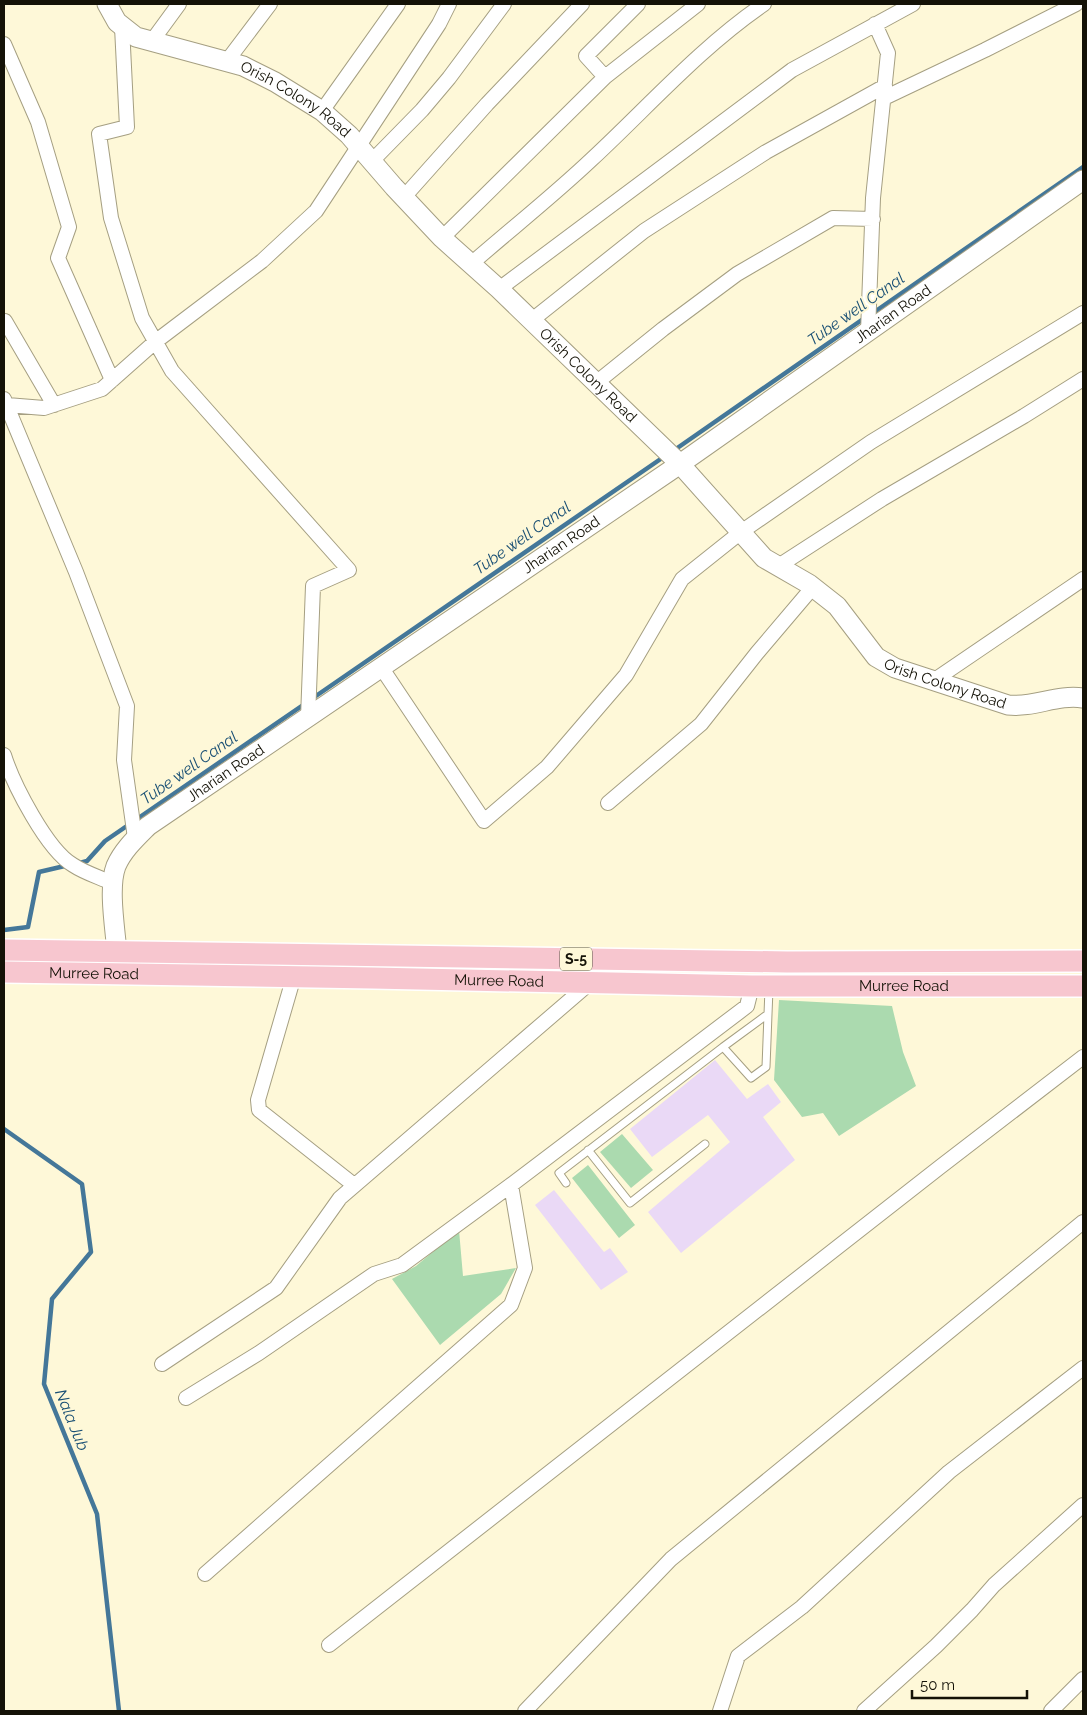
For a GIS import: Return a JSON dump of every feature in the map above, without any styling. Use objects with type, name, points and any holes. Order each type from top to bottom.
[{"type":"main road","name":"Orish Colony Road","points":[[107,4],[117,22],[136,37],[243,66],[275,82],[322,111],[349,135],[442,238],[532,320],[680,464],[764,558],[813,587],[836,606],[876,657],[895,668],[1008,705],[1021,707],[1060,698],[1083,698]]},
{"type":"main road","name":"Jharian Road","points":[[117,952],[112,883],[116,866],[125,850],[148,826],[680,464],[1083,180]]},
{"type":"main road","name":"Murree Road","points":[[4,950],[787,962],[1083,961]]},
{"type":"main road","points":[[373,956],[373,978]]},
{"type":"main road","points":[[889,962],[889,986]]},
{"type":"main road","name":"Murree Road","points":[[4,972],[761,986],[1083,986]]},
{"type":"street","points":[[152,41],[178,4]]},
{"type":"street","points":[[227,61],[270,4]]},
{"type":"street","points":[[322,111],[398,4]]},
{"type":"street","points":[[5,402],[44,408],[102,389],[155,342],[262,261],[316,211],[439,24],[449,4]]},
{"type":"street","points":[[372,161],[422,110],[449,78],[504,4]]},
{"type":"street","points":[[404,197],[487,104],[582,4]]},
{"type":"street","points":[[605,77],[586,56],[638,4]]},
{"type":"street","points":[[442,238],[605,77],[698,4]]},
{"type":"street","points":[[471,264],[590,161],[700,55],[746,16],[764,4]]},
{"type":"street","points":[[499,289],[792,70],[913,4]]},
{"type":"street","points":[[532,320],[644,231],[766,152],[884,92],[985,50],[1076,4]]},
{"type":"street","points":[[868,332],[872,219],[888,53],[876,24]]},
{"type":"street","points":[[122,27],[127,127],[99,134],[111,218],[142,318],[172,371],[349,570],[313,586],[308,718]]},
{"type":"street","points":[[4,44],[38,122],[69,227],[58,258],[112,380]]},
{"type":"street","points":[[596,383],[663,328],[738,274],[833,218],[872,219]]},
{"type":"street","points":[[381,667],[484,822],[547,767],[626,675],[682,579],[741,532],[871,442],[1083,313]]},
{"type":"street","points":[[4,320],[54,405]]},
{"type":"street","points":[[778,567],[882,499],[1024,416],[1083,379]]},
{"type":"street","points":[[5,402],[76,572],[127,706],[124,760],[135,838]]},
{"type":"street","points":[[933,681],[1083,579]]},
{"type":"street","points":[[608,803],[701,724],[757,653],[813,587]]},
{"type":"street","points":[[4,755],[10,775],[46,838],[72,865],[112,883]]},
{"type":"street","points":[[294,976],[258,1100],[259,1110],[354,1185]]},
{"type":"street","points":[[162,1364],[276,1288],[340,1198],[591,982]]},
{"type":"street","points":[[186,1398],[259,1353],[374,1274],[402,1265],[747,1006],[761,986]]},
{"type":"street","points":[[328,1645],[1083,1057]]},
{"type":"street","points":[[205,1574],[511,1305],[525,1268],[511,1185]]},
{"type":"street","points":[[525,1711],[671,1559],[1083,1222]]},
{"type":"street","points":[[720,1711],[738,1656],[802,1608],[949,1472],[1083,1368]]},
{"type":"street","points":[[864,1711],[936,1646],[994,1585],[1083,1505]]},
{"type":"street","points":[[1051,1711],[1083,1680]]},
{"type":"lane","points":[[723,1046],[751,1078],[766,1068],[768,1014],[761,986]]},
{"type":"lane","points":[[566,1183],[559,1173],[723,1046],[768,1014]]},
{"type":"lane","points":[[588,1150],[630,1203],[705,1144]]},
{"type":"green space","points":[[779,1000],[892,1006],[903,1052],[916,1086],[839,1136],[823,1113],[802,1117],[774,1080]]},
{"type":"green space","points":[[622,1134],[653,1170],[631,1188],[600,1152]]},
{"type":"green space","points":[[588,1165],[635,1225],[619,1238],[572,1178]]},
{"type":"green space","points":[[459,1230],[463,1276],[516,1268],[501,1294],[440,1345],[392,1279],[416,1266]]},
{"type":"building","points":[[715,1060],[747,1099],[768,1084],[781,1102],[763,1117],[795,1160],[681,1253],[648,1212],[730,1142],[708,1115],[652,1157],[630,1129]]},
{"type":"building","points":[[554,1190],[604,1252],[610,1248],[628,1272],[601,1290],[535,1205]]},
{"type":"waterway","name":"Tube well Canal","points":[[873,313],[1083,167]]},
{"type":"waterway","name":"Tube well Canal","points":[[673,451],[866,317]]},
{"type":"waterway","name":"Tube well Canal","points":[[313,698],[665,456]]},
{"type":"waterway","name":"Tube well Canal","points":[[76,864],[87,861],[105,841],[306,703]]},
{"type":"waterway","name":"Tube well Canal","points":[[4,930],[28,927],[39,872],[69,865]]},
{"type":"waterway","name":"Nala Jub","points":[[4,1129],[82,1184],[91,1252],[52,1299],[44,1384],[97,1514],[119,1711]]}]
